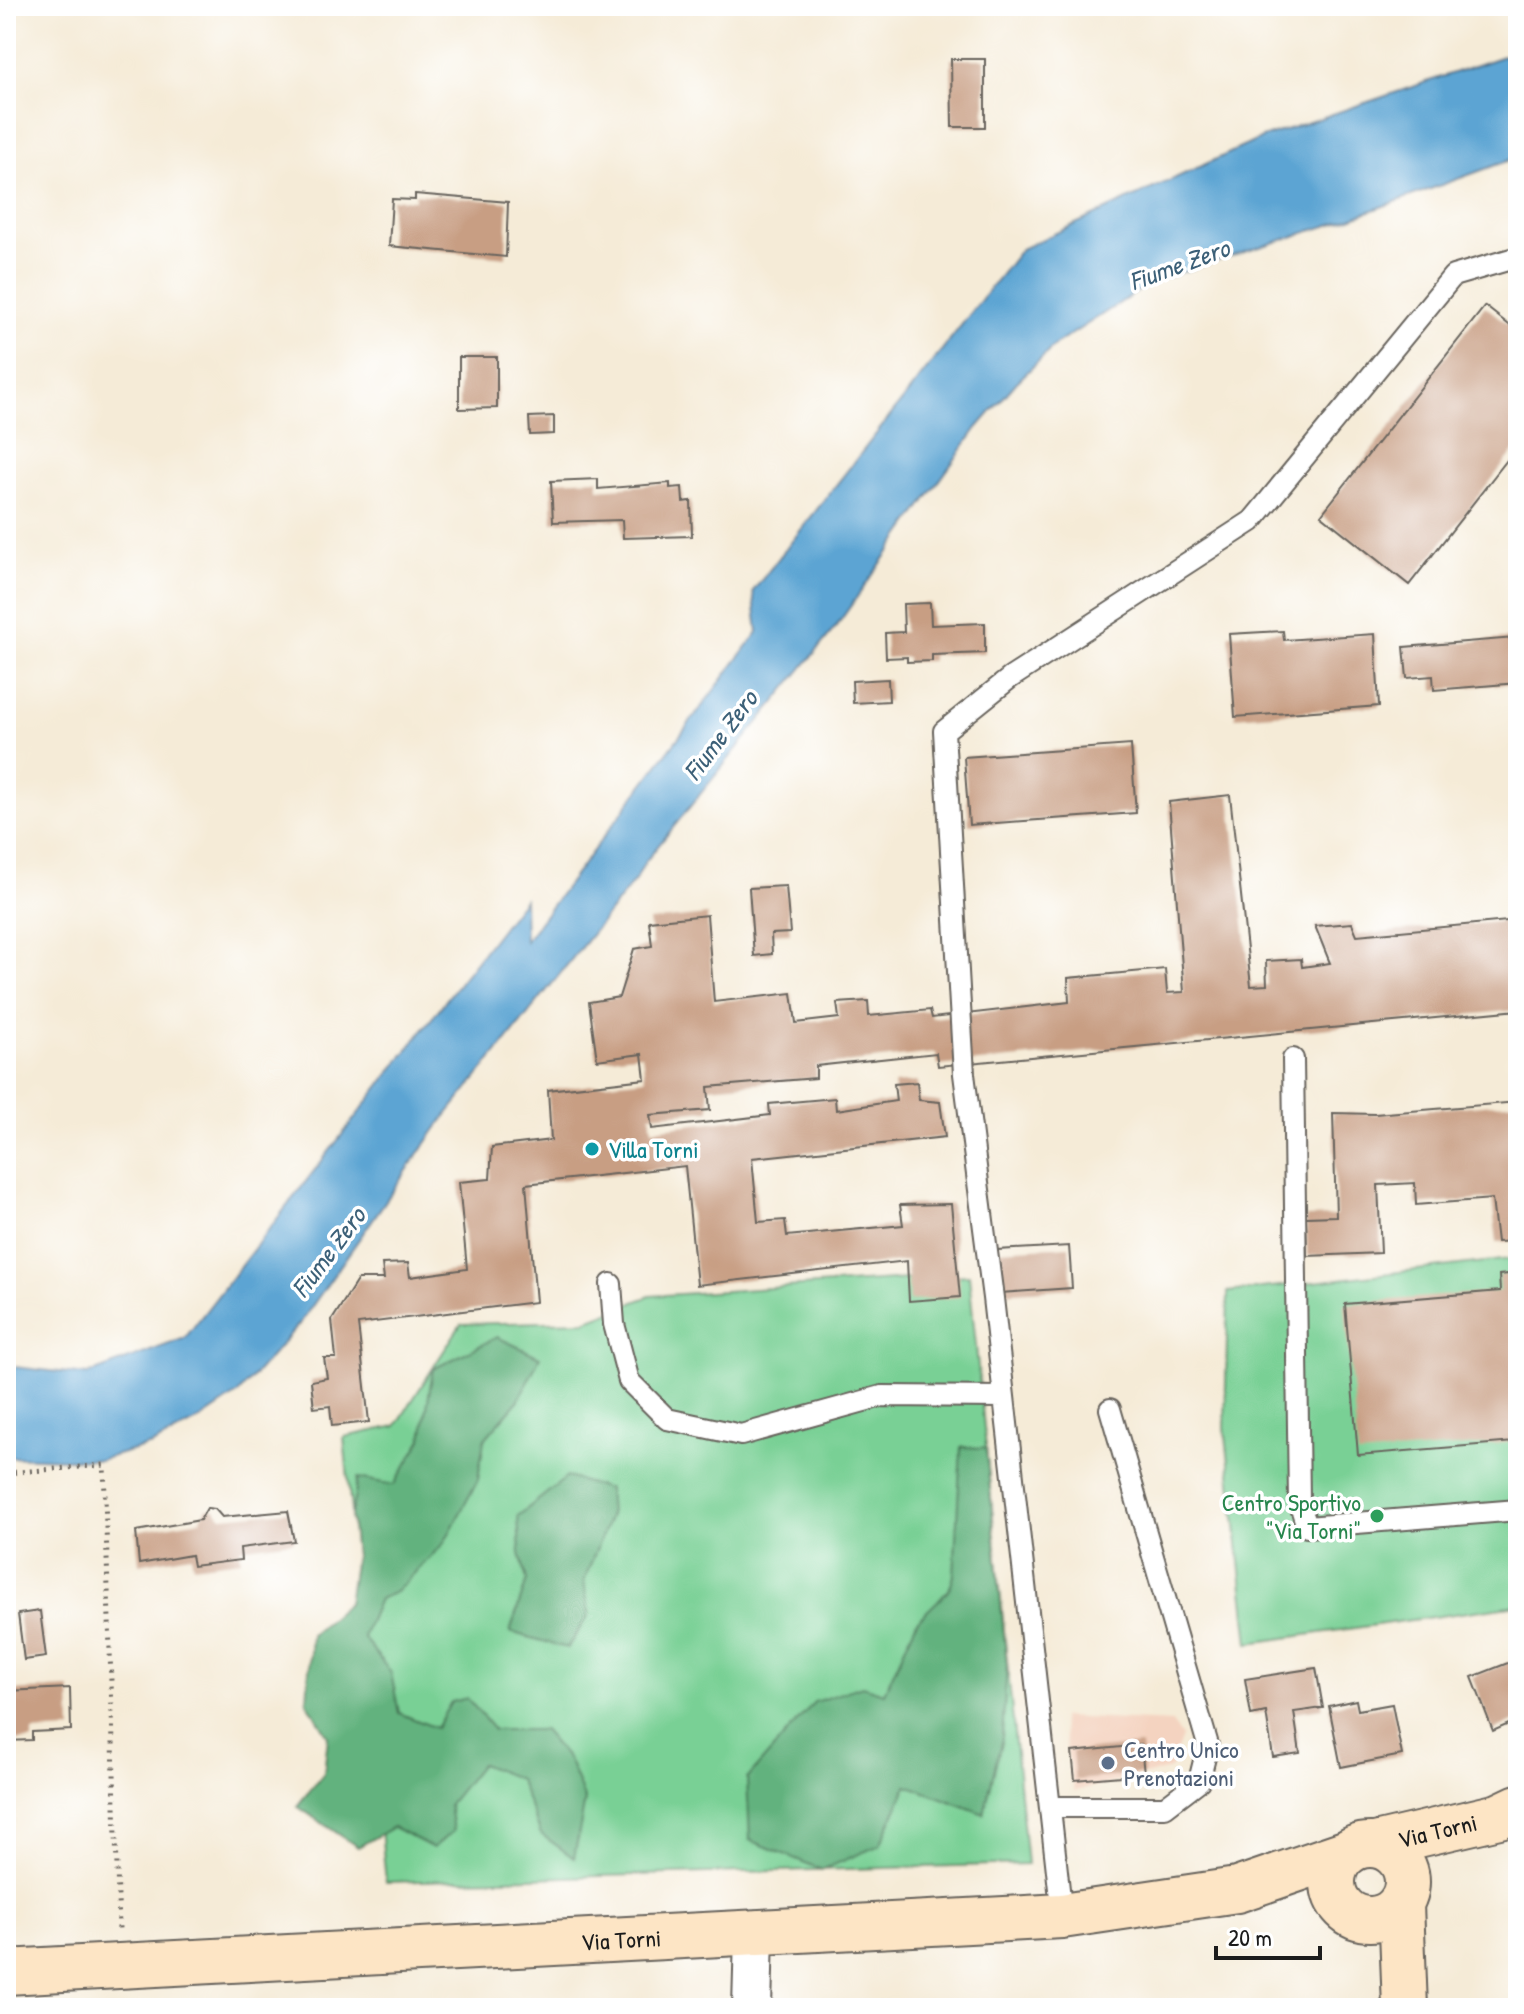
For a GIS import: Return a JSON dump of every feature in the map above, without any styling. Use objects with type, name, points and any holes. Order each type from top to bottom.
[{"type":"main road","name":"Via Torni","points":[[1237,1890],[1347,1909],[1375,1920],[1385,1917],[1404,1894],[1508,1812]]},
{"type":"main road","name":"Via Torni","points":[[6,1972],[1062,1916],[1237,1890],[1362,1849],[1508,1812]]},
{"type":"main road","name":"Via Torni","points":[[1362,1849],[1396,1855],[1407,1874],[1404,1894]]},
{"type":"main road","points":[[1362,1849],[1340,1860],[1333,1881],[1399,2008]]},
{"type":"main road","points":[[1404,1894],[1405,2008]]},
{"type":"street","points":[[752,2008],[754,1934]]},
{"type":"lane","points":[[1062,1916],[964,1074],[944,731],[1010,678],[1252,521],[1453,276],[1518,257]]},
{"type":"lane","points":[[1293,1059],[1299,1501],[1307,1527],[1518,1510]]},
{"type":"lane","points":[[611,1284],[614,1324],[629,1381],[667,1419],[741,1435],[882,1396],[1004,1397]]},
{"type":"lane","points":[[1050,1807],[1165,1807],[1199,1781],[1208,1745],[1110,1409]]},
{"type":"path","points":[[6,1473],[104,1465],[119,1938]]},
{"type":"shaded area","points":[[1061,1717],[1172,1722],[1182,1737],[1170,1769],[1074,1791]]},
{"type":"green space","name":"Centro Sportivo \"Via Torni\"","points":[[1518,1258],[1518,1605],[1249,1643],[1225,1427],[1228,1292]]},
{"type":"green space","points":[[969,1275],[1027,1864],[386,1882],[344,1437],[396,1426],[461,1324],[585,1321],[650,1296]]},
{"type":"green space","points":[[497,1337],[540,1357],[518,1401],[484,1440],[478,1480],[444,1543],[396,1592],[379,1599],[363,1637],[391,1673],[399,1713],[436,1728],[451,1702],[467,1698],[494,1730],[543,1730],[569,1761],[585,1800],[574,1858],[541,1834],[519,1779],[481,1764],[449,1804],[453,1831],[433,1848],[393,1827],[358,1847],[297,1806],[324,1773],[328,1736],[307,1702],[311,1635],[348,1603],[355,1556],[351,1516],[358,1478],[394,1485],[422,1439],[433,1369]]},
{"type":"green space","points":[[961,1447],[986,1448],[1007,1665],[1002,1738],[984,1814],[907,1785],[880,1845],[822,1870],[750,1840],[747,1779],[814,1702],[862,1686],[884,1693],[917,1621],[949,1590],[954,1575]]},
{"type":"green space","points":[[567,1477],[608,1489],[610,1515],[584,1581],[589,1615],[567,1648],[510,1632],[527,1580],[520,1553],[518,1516]]},
{"type":"water","name":"Fiume Zero","points":[[1518,51],[1518,157],[1351,218],[1154,281],[1055,345],[1016,383],[977,428],[835,628],[645,862],[636,879],[438,1126],[301,1322],[239,1393],[201,1419],[152,1445],[99,1460],[6,1457],[6,1366],[87,1375],[185,1338],[524,899],[525,941],[758,632],[753,591],[1021,249],[1262,138]]},
{"type":"building","points":[[951,59],[985,59],[985,127],[952,127]]},
{"type":"building","points":[[415,194],[508,202],[506,257],[389,246],[392,199],[415,200]]},
{"type":"building","points":[[1485,306],[1518,332],[1518,446],[1409,585],[1321,515]]},
{"type":"building","points":[[459,357],[497,357],[497,408],[459,409]]},
{"type":"building","points":[[554,416],[554,434],[530,435],[529,417]]},
{"type":"building","points":[[598,479],[598,489],[670,483],[670,488],[682,487],[683,502],[691,501],[692,536],[623,538],[622,520],[553,522],[551,481]]},
{"type":"building","points":[[930,603],[931,625],[985,623],[985,653],[932,655],[932,661],[907,662],[907,657],[886,658],[885,633],[904,632],[903,604]]},
{"type":"building","points":[[1283,631],[1284,640],[1375,634],[1379,706],[1235,717],[1229,634]]},
{"type":"building","points":[[1515,638],[1518,683],[1434,690],[1433,676],[1407,678],[1404,647]]},
{"type":"building","points":[[888,679],[889,701],[853,703],[852,681]]},
{"type":"building","points":[[1131,745],[1136,813],[969,825],[964,757]]},
{"type":"building","points":[[1230,795],[1251,986],[1267,985],[1266,961],[1301,959],[1302,967],[1330,963],[1315,926],[1352,923],[1357,935],[1518,920],[1518,1010],[938,1066],[936,1053],[816,1066],[816,1078],[708,1087],[710,1110],[650,1115],[652,1129],[770,1115],[769,1104],[835,1098],[836,1110],[896,1101],[894,1084],[917,1082],[919,1100],[940,1102],[945,1137],[752,1158],[758,1222],[785,1220],[787,1236],[903,1225],[900,1205],[951,1204],[960,1297],[909,1301],[907,1261],[697,1285],[685,1166],[526,1184],[536,1302],[358,1324],[369,1422],[332,1426],[330,1406],[314,1408],[311,1381],[327,1378],[324,1358],[336,1358],[332,1320],[358,1279],[384,1279],[382,1264],[408,1263],[410,1277],[467,1269],[459,1182],[490,1179],[492,1147],[551,1140],[548,1090],[645,1079],[642,1054],[597,1060],[589,1002],[619,997],[634,949],[652,946],[649,921],[707,915],[714,1002],[792,993],[796,1023],[839,1018],[837,1003],[868,1001],[869,1016],[930,1010],[932,1018],[1069,1002],[1068,978],[1165,969],[1167,993],[1184,992],[1169,802]]},
{"type":"building","points":[[786,886],[790,933],[771,934],[772,954],[754,956],[749,888]]},
{"type":"building","points":[[1518,1102],[1518,1241],[1497,1242],[1492,1199],[1416,1205],[1415,1183],[1378,1185],[1381,1253],[1307,1256],[1306,1217],[1336,1216],[1333,1113],[1375,1114]]},
{"type":"building","points":[[1069,1246],[1072,1288],[1000,1293],[997,1250]]},
{"type":"building","points":[[1518,1273],[1518,1464],[1514,1442],[1358,1455],[1345,1304],[1500,1291],[1499,1275]]},
{"type":"building","points":[[207,1508],[215,1509],[222,1517],[288,1511],[294,1541],[240,1548],[241,1560],[193,1566],[191,1555],[139,1564],[136,1531],[200,1520]]},
{"type":"building","points":[[40,1611],[46,1657],[24,1660],[18,1614]]},
{"type":"building","points":[[1518,1659],[1518,1720],[1493,1731],[1472,1677]]},
{"type":"building","points":[[1316,1668],[1323,1708],[1294,1712],[1300,1753],[1273,1757],[1266,1712],[1251,1715],[1245,1679]]},
{"type":"building","points":[[70,1688],[71,1730],[32,1732],[32,1740],[6,1741],[6,1691]]},
{"type":"building","points":[[1356,1700],[1358,1710],[1392,1704],[1402,1755],[1341,1767],[1329,1706]]},
{"type":"building","name":"Centro Unico Prenotazioni","points":[[1141,1745],[1144,1774],[1075,1780],[1072,1752]]},
{"type":"place","name":"Villa Torni","points":[[592,1149]]},
{"type":"place","name":"Centro Sportivo \"Via Torni\"","points":[[1377,1516]]},
{"type":"place","name":"Centro Unico Prenotazioni","points":[[1108,1763]]}]
